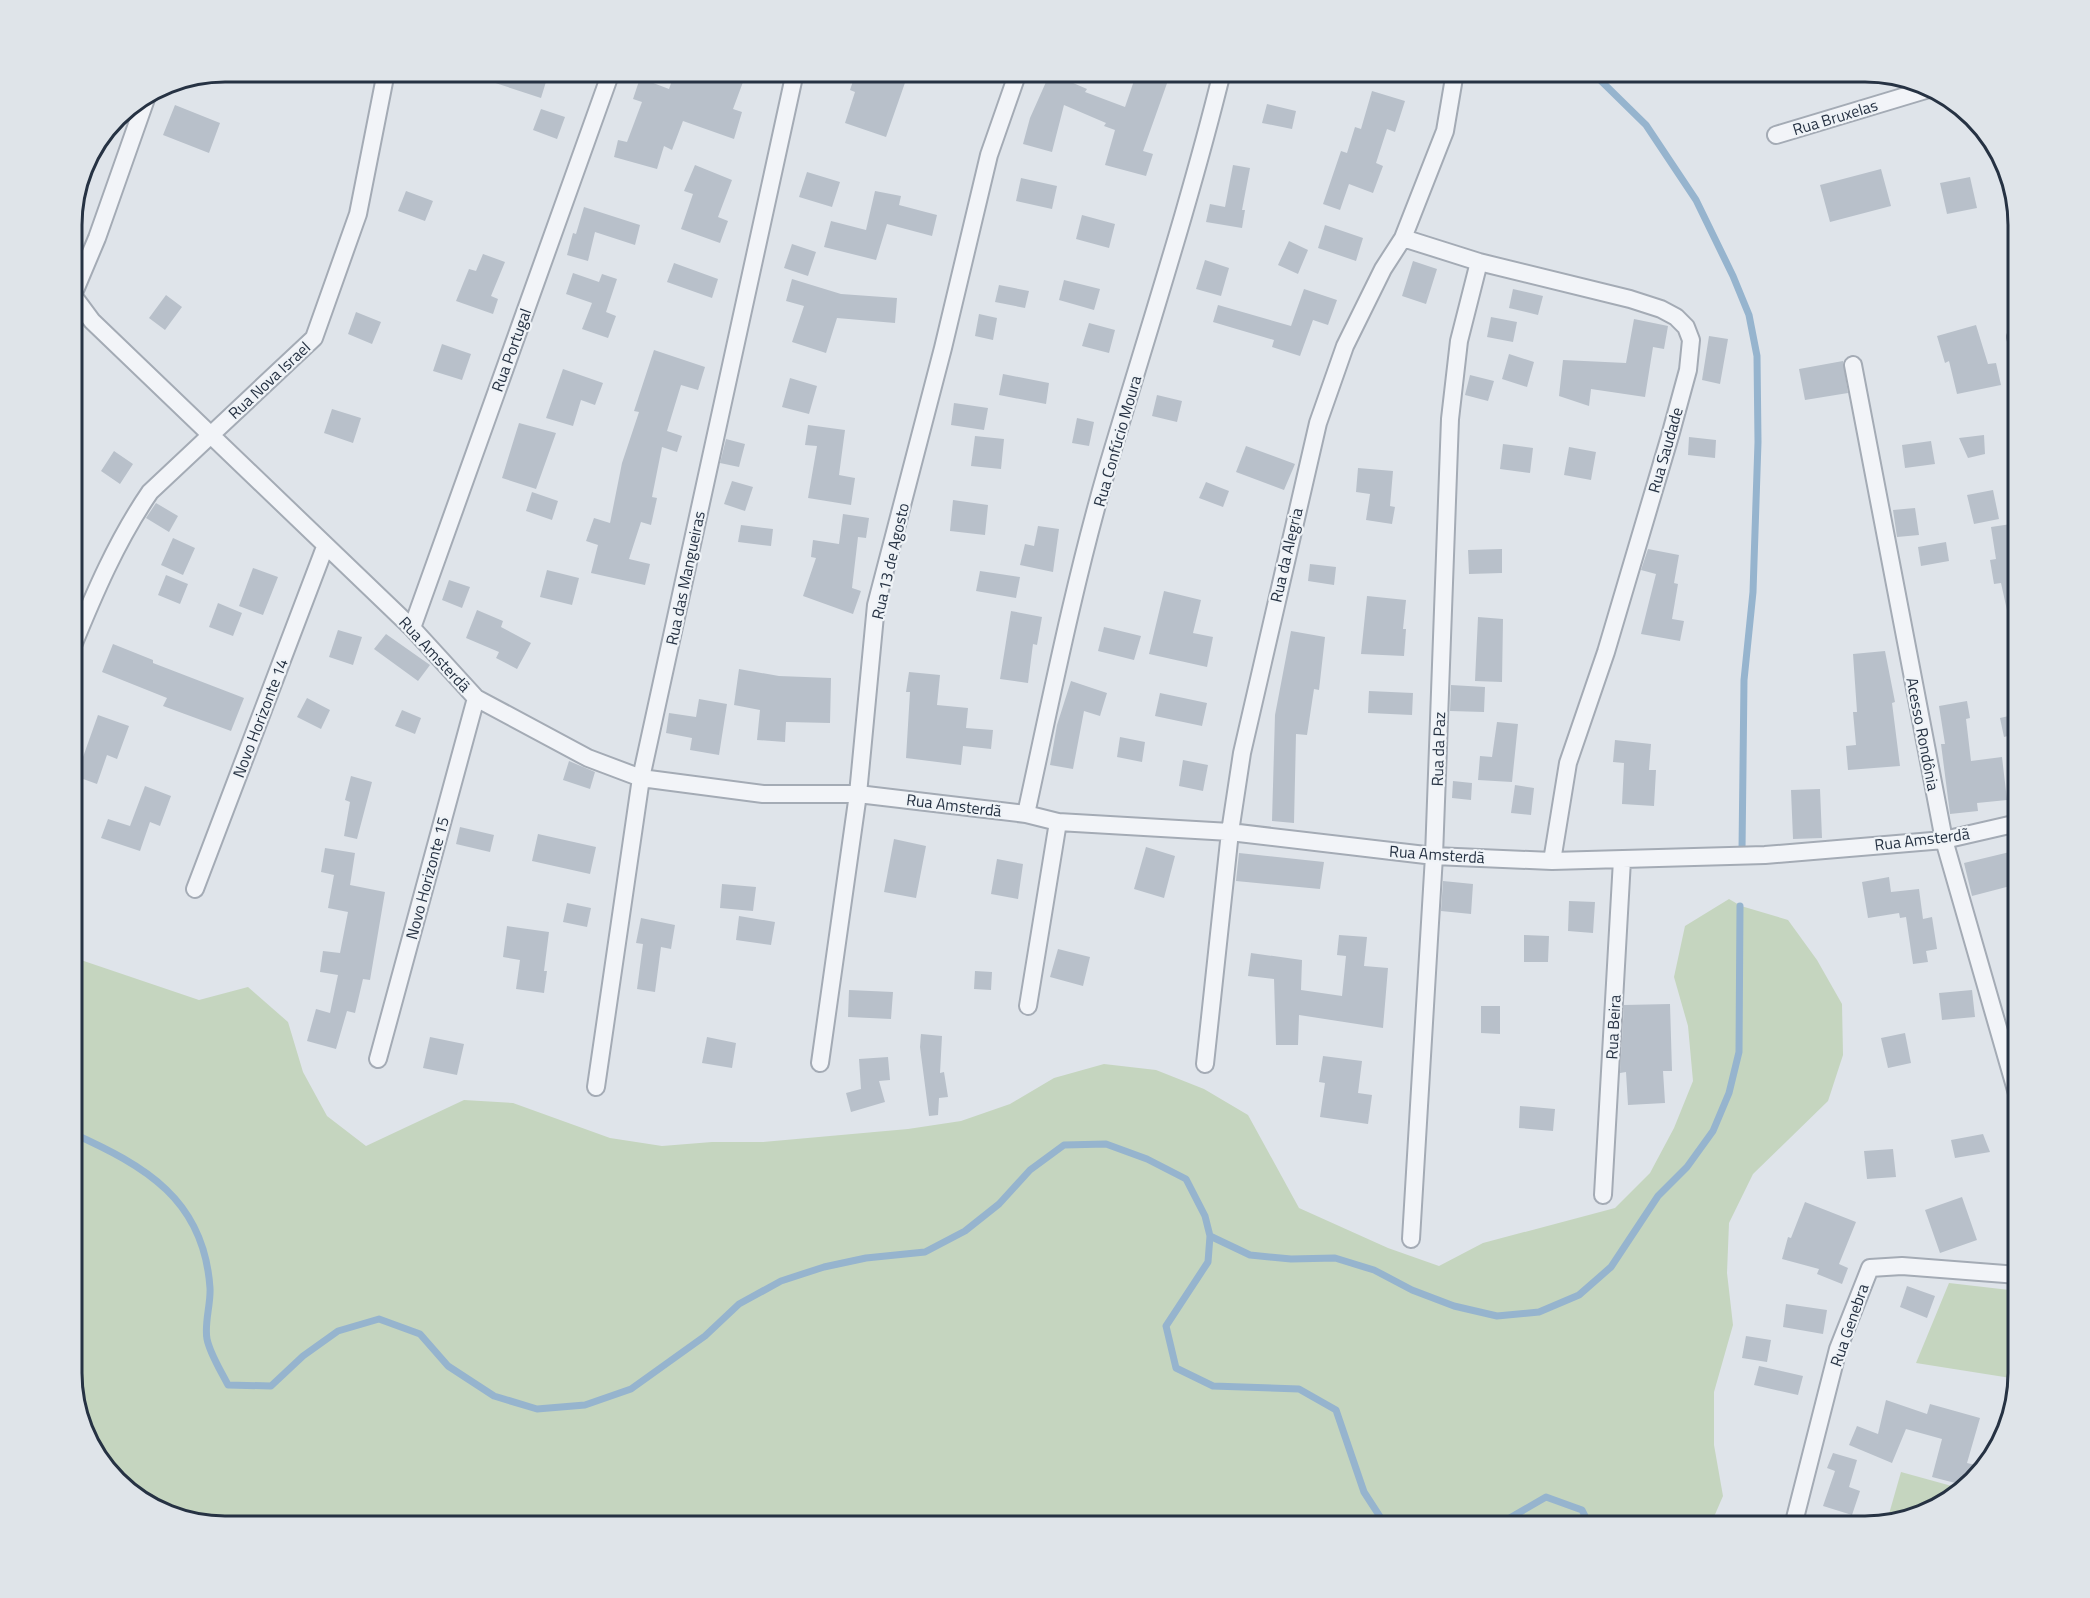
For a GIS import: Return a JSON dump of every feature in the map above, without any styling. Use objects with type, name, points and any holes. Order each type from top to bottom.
[{"type":"street","name":"Rua Nova Israel","points":[[83,624],[130,521],[150,492],[314,338],[358,214],[384,82]]},
{"type":"street","name":"Rua Portugal","points":[[412,628],[607,82]]},
{"type":"street","name":"Rua das Mangueiras","points":[[596,1087],[642,778],[793,82]]},
{"type":"street","name":"Rua 13 de Agosto","points":[[820,1063],[858,794],[876,605],[940,359],[989,155],[1015,82]]},
{"type":"street","name":"Rua Confúcio Moura","points":[[1026,814],[1067,622],[1107,471],[1176,246],[1219,82]]},
{"type":"street","name":"Rua da Alegria","points":[[1205,1064],[1230,832],[1242,753],[1263,653],[1318,423],[1345,346],[1383,268],[1403,238],[1445,131],[1453,82]]},
{"type":"street","name":"Rua Bruxelas","points":[[1776,135],[1917,93]]},
{"type":"street","points":[[83,271],[97,238],[142,110]]},
{"type":"street","name":"Rua Saudade","points":[[1403,238],[1479,262],[1630,298],[1676,317],[1686,327],[1691,340],[1688,370],[1666,448],[1606,652],[1568,763],[1552,861]]},
{"type":"street","name":"Rua da Paz","points":[[1411,1239],[1434,856],[1450,419],[1459,341],[1479,262]]},
{"type":"street","name":"Rua Amsterdã","points":[[83,308],[92,321],[412,628],[476,698],[588,758],[642,778],[763,794],[858,794],[1026,814],[1058,822],[1230,832],[1434,856],[1552,861],[1765,855],[1944,840],[2008,825]]},
{"type":"street","name":"Acesso Rondônia","points":[[1852,365],[1944,840],[2008,1062]]},
{"type":"street","name":"Novo Horizonte 14","points":[[195,889],[325,547]]},
{"type":"street","name":"Novo Horizonte 15","points":[[378,1059],[476,698]]},
{"type":"street","points":[[1028,1006],[1058,822]]},
{"type":"street","name":"Rua Beira","points":[[1604,1195],[1622,860]]},
{"type":"street","name":"Rua Genebra","points":[[1796,1516],[1838,1349],[1870,1268],[1902,1266],[2008,1274]]},
{"type":"green space","points":[[1729,899],[1741,906],[1788,920],[1817,960],[1842,1004],[1843,1055],[1828,1101],[1753,1174],[1729,1223],[1727,1273],[1733,1325],[1714,1392],[1714,1445],[1723,1496],[1714,1516],[226,1516],[198,1513],[180,1508],[162,1501],[139,1486],[124,1474],[107,1452],[90,1418],[83,1382],[83,961],[199,1000],[248,987],[288,1022],[303,1072],[327,1116],[366,1146],[464,1100],[513,1103],[610,1138],[662,1146],[712,1142],[763,1142],[908,1129],[961,1121],[1010,1104],[1054,1078],[1104,1064],[1156,1070],[1204,1089],[1248,1115],[1299,1208],[1388,1248],[1439,1266],[1483,1243],[1615,1208],[1650,1173],[1674,1128],[1693,1081],[1688,1026],[1674,977],[1685,926]]},
{"type":"green space","points":[[1949,1283],[2008,1290],[2007,1377],[1916,1363]]},
{"type":"green space","points":[[1901,1472],[1951,1486],[1928,1501],[1889,1513]]},
{"type":"building","points":[[492,82],[546,82],[541,98]]},
{"type":"building","points":[[639,82],[651,82],[669,89],[671,82],[743,82],[733,109],[742,112],[734,139],[683,121],[672,150],[664,146],[657,169],[614,157],[618,140],[627,142],[642,102],[633,99]]},
{"type":"building","points":[[853,82],[905,82],[886,137],[845,123],[855,92],[850,90]]},
{"type":"building","points":[[1046,82],[1071,82],[1087,89],[1085,92],[1125,107],[1134,82],[1167,82],[1143,151],[1153,154],[1146,176],[1105,165],[1115,130],[1104,126],[1106,123],[1064,105],[1052,152],[1023,144],[1030,118]]},
{"type":"building","points":[[1372,91],[1405,101],[1395,132],[1387,129],[1376,163],[1383,166],[1373,193],[1349,184],[1340,210],[1323,204],[1341,151],[1347,153],[1355,127],[1361,129]]},
{"type":"building","points":[[1267,104],[1296,111],[1292,129],[1262,123]]},
{"type":"building","points":[[175,105],[220,123],[209,153],[163,135]]},
{"type":"building","points":[[541,109],[565,117],[557,139],[533,130]]},
{"type":"building","points":[[695,165],[732,180],[718,217],[728,221],[720,243],[681,229],[693,194],[684,191]]},
{"type":"building","points":[[1233,165],[1250,168],[1242,210],[1245,210],[1242,228],[1206,222],[1210,204],[1225,207]]},
{"type":"building","points":[[1881,169],[1891,206],[1830,222],[1820,185]]},
{"type":"building","points":[[807,172],[840,182],[832,207],[799,197]]},
{"type":"building","points":[[1970,177],[1977,208],[1947,214],[1940,183]]},
{"type":"building","points":[[1021,178],[1057,186],[1052,209],[1016,201]]},
{"type":"building","points":[[406,191],[433,201],[425,221],[398,211]]},
{"type":"building","points":[[875,191],[901,196],[899,205],[937,215],[932,236],[887,224],[876,260],[824,247],[831,221],[866,230]]},
{"type":"building","points":[[584,207],[640,225],[635,245],[595,232],[588,261],[567,255]]},
{"type":"building","points":[[1082,215],[1115,224],[1109,248],[1076,239]]},
{"type":"building","points":[[1325,225],[1363,238],[1356,261],[1318,248]]},
{"type":"building","points":[[1289,241],[1308,250],[1298,274],[1278,265]]},
{"type":"building","points":[[792,244],[816,252],[808,276],[784,268]]},
{"type":"building","points":[[483,254],[505,262],[491,296],[498,299],[493,314],[456,301],[469,269],[476,271]]},
{"type":"building","points":[[1205,260],[1229,268],[1221,296],[1196,289]]},
{"type":"building","points":[[1413,261],[1437,269],[1426,304],[1402,296]]},
{"type":"building","points":[[674,263],[718,279],[712,298],[667,282]]},
{"type":"building","points":[[573,273],[599,282],[602,274],[617,279],[606,312],[616,316],[608,338],[582,329],[592,303],[566,294]]},
{"type":"building","points":[[792,279],[841,294],[897,298],[895,323],[837,318],[826,353],[792,342],[804,306],[786,301]]},
{"type":"building","points":[[1064,280],[1100,289],[1094,310],[1059,300]]},
{"type":"building","points":[[999,285],[1029,291],[1025,308],[995,302]]},
{"type":"building","points":[[1304,289],[1337,300],[1328,325],[1313,320],[1300,356],[1272,347],[1274,340],[1213,322],[1218,305],[1291,326]]},
{"type":"building","points":[[1513,289],[1543,296],[1538,315],[1509,308]]},
{"type":"building","points":[[166,295],[182,307],[165,330],[149,318]]},
{"type":"building","points":[[356,312],[381,322],[372,344],[348,334]]},
{"type":"building","points":[[979,314],[997,318],[993,340],[975,336]]},
{"type":"building","points":[[1491,317],[1517,322],[1513,342],[1487,337]]},
{"type":"building","points":[[1634,319],[1668,326],[1664,349],[1653,347],[1645,397],[1591,389],[1589,406],[1559,396],[1563,360],[1626,363]]},
{"type":"building","points":[[1089,323],[1115,330],[1109,353],[1082,346]]},
{"type":"building","points":[[1976,325],[1988,364],[1996,363],[2001,385],[1957,394],[1949,361],[1945,363],[1937,336]]},
{"type":"building","points":[[1709,336],[1728,339],[1720,384],[1702,380]]},
{"type":"building","points":[[442,344],[471,354],[462,380],[433,371]]},
{"type":"building","points":[[654,350],[705,367],[698,390],[681,385],[667,431],[682,436],[677,452],[662,447],[652,497],[657,498],[651,525],[641,522],[629,559],[650,564],[645,585],[591,573],[598,545],[586,541],[594,518],[610,523],[622,463],[639,412],[634,411]]},
{"type":"building","points":[[1509,354],[1534,362],[1527,387],[1502,379]]},
{"type":"building","points":[[1843,361],[1848,393],[1805,400],[1799,369]]},
{"type":"building","points":[[563,369],[603,383],[595,405],[581,400],[573,426],[546,418]]},
{"type":"building","points":[[1003,374],[1049,383],[1046,404],[999,395]]},
{"type":"building","points":[[1470,375],[1494,381],[1488,401],[1465,395]]},
{"type":"building","points":[[790,378],[817,386],[809,414],[782,407]]},
{"type":"building","points":[[1157,395],[1182,401],[1177,422],[1152,416]]},
{"type":"building","points":[[954,403],[988,408],[984,430],[951,425]]},
{"type":"building","points":[[332,409],[361,418],[353,443],[324,433]]},
{"type":"building","points":[[1077,418],[1094,422],[1089,446],[1072,443]]},
{"type":"building","points":[[519,423],[556,433],[536,489],[502,478]]},
{"type":"building","points":[[808,425],[845,430],[839,475],[855,478],[851,505],[808,498],[817,446],[805,445]]},
{"type":"building","points":[[1984,435],[1985,454],[1968,458],[1959,438]]},
{"type":"building","points":[[975,436],[1004,439],[1001,469],[971,466]]},
{"type":"building","points":[[1689,437],[1716,440],[1715,458],[1688,455]]},
{"type":"building","points":[[726,439],[745,444],[739,467],[720,463]]},
{"type":"building","points":[[1931,441],[1935,464],[1905,468],[1902,445]]},
{"type":"building","points":[[1503,444],[1533,448],[1530,473],[1500,469]]},
{"type":"building","points":[[1246,446],[1295,464],[1284,490],[1236,472]]},
{"type":"building","points":[[1569,447],[1596,452],[1591,480],[1564,475]]},
{"type":"building","points":[[114,451],[133,464],[120,484],[101,471]]},
{"type":"building","points":[[1358,468],[1393,471],[1390,506],[1395,507],[1392,524],[1366,520],[1370,494],[1356,492]]},
{"type":"building","points":[[732,481],[753,487],[745,511],[724,504]]},
{"type":"building","points":[[1206,482],[1229,491],[1223,507],[1199,498]]},
{"type":"building","points":[[1993,490],[1999,519],[1974,524],[1967,495]]},
{"type":"building","points":[[532,492],[558,501],[552,520],[526,511]]},
{"type":"building","points":[[953,500],[988,505],[985,535],[950,531]]},
{"type":"building","points":[[156,503],[178,516],[169,532],[146,518]]},
{"type":"building","points":[[1915,508],[1919,535],[1897,537],[1893,510]]},
{"type":"building","points":[[843,514],[869,518],[866,538],[858,537],[852,588],[861,591],[853,614],[803,596],[816,558],[811,557],[813,540],[839,544]]},
{"type":"building","points":[[2008,524],[2008,615],[2001,583],[1994,584],[1990,560],[1996,559],[1991,527]]},
{"type":"building","points":[[741,525],[773,529],[771,546],[738,542]]},
{"type":"building","points":[[1038,526],[1059,529],[1053,572],[1020,565],[1025,544],[1034,546]]},
{"type":"building","points":[[173,538],[195,548],[183,575],[161,565]]},
{"type":"building","points":[[1946,542],[1949,561],[1921,566],[1918,547]]},
{"type":"building","points":[[1502,549],[1502,573],[1469,574],[1468,550]]},
{"type":"building","points":[[1648,549],[1679,555],[1674,583],[1678,584],[1672,619],[1684,621],[1680,641],[1641,634],[1656,574],[1641,570]]},
{"type":"building","points":[[1310,564],[1336,567],[1334,585],[1308,581]]},
{"type":"building","points":[[253,568],[278,577],[263,615],[239,606]]},
{"type":"building","points":[[547,570],[579,578],[572,605],[540,597]]},
{"type":"building","points":[[980,571],[1020,577],[1016,598],[976,591]]},
{"type":"building","points":[[166,575],[188,584],[180,604],[158,595]]},
{"type":"building","points":[[449,580],[470,587],[462,608],[442,600]]},
{"type":"building","points":[[1164,591],[1201,600],[1193,633],[1213,637],[1207,667],[1149,654]]},
{"type":"building","points":[[1367,596],[1406,600],[1403,629],[1406,629],[1404,656],[1361,654]]},
{"type":"building","points":[[218,603],[242,613],[233,636],[209,627]]},
{"type":"building","points":[[477,610],[503,621],[501,627],[531,643],[517,669],[496,658],[499,652],[466,638]]},
{"type":"building","points":[[1011,611],[1042,617],[1037,645],[1033,644],[1028,683],[1000,679]]},
{"type":"building","points":[[1478,617],[1503,619],[1502,682],[1475,681]]},
{"type":"building","points":[[1104,627],[1141,636],[1134,660],[1098,651]]},
{"type":"building","points":[[338,630],[362,637],[353,665],[329,657]]},
{"type":"building","points":[[1291,631],[1325,637],[1319,690],[1314,689],[1307,735],[1296,734],[1294,823],[1272,821],[1275,715]]},
{"type":"building","points":[[386,634],[430,665],[418,681],[374,649]]},
{"type":"building","points":[[113,644],[153,660],[153,663],[244,698],[231,731],[163,706],[167,698],[102,672]]},
{"type":"building","points":[[1885,651],[1895,702],[1892,703],[1900,766],[1848,770],[1846,746],[1856,745],[1853,712],[1857,712],[1853,654]]},
{"type":"building","points":[[739,669],[779,676],[831,678],[830,723],[786,722],[785,742],[757,740],[760,710],[734,705]]},
{"type":"building","points":[[909,672],[940,675],[937,705],[968,708],[966,728],[993,730],[991,749],[963,746],[961,765],[906,758],[910,692],[906,692]]},
{"type":"building","points":[[1071,681],[1107,693],[1100,716],[1084,711],[1073,769],[1050,765],[1057,725]]},
{"type":"building","points":[[1451,685],[1485,687],[1484,712],[1450,711]]},
{"type":"building","points":[[1369,691],[1413,693],[1412,715],[1368,713]]},
{"type":"building","points":[[1160,693],[1207,703],[1202,726],[1155,716]]},
{"type":"building","points":[[307,698],[330,710],[321,729],[297,717]]},
{"type":"building","points":[[699,699],[727,704],[719,755],[690,750],[692,738],[666,733],[669,713],[696,717]]},
{"type":"building","points":[[1967,701],[1970,718],[1966,719],[1971,761],[2002,757],[2007,800],[1977,803],[1978,811],[1950,814],[1941,744],[1945,744],[1939,706]]},
{"type":"building","points":[[402,710],[421,718],[415,734],[395,726]]},
{"type":"building","points":[[98,715],[129,726],[117,759],[107,755],[97,784],[83,779],[83,757]]},
{"type":"building","points":[[2008,716],[2008,736],[2004,737],[2000,718]]},
{"type":"building","points":[[1497,722],[1518,724],[1512,782],[1478,780],[1480,756],[1492,757]]},
{"type":"building","points":[[1120,737],[1145,742],[1142,762],[1117,757]]},
{"type":"building","points":[[1615,740],[1651,744],[1649,770],[1656,770],[1654,806],[1622,804],[1624,763],[1613,762]]},
{"type":"building","points":[[1183,760],[1208,765],[1203,791],[1179,786]]},
{"type":"building","points":[[569,761],[595,772],[590,789],[563,780]]},
{"type":"building","points":[[351,776],[372,782],[357,839],[344,836],[350,802],[345,800]]},
{"type":"building","points":[[1453,781],[1472,783],[1471,800],[1452,798]]},
{"type":"building","points":[[1515,785],[1534,788],[1531,815],[1511,813]]},
{"type":"building","points":[[145,786],[171,796],[160,826],[150,822],[140,851],[101,838],[108,819],[130,826]]},
{"type":"building","points":[[1820,789],[1822,838],[1793,839],[1791,790]]},
{"type":"building","points":[[460,827],[494,835],[490,852],[456,844]]},
{"type":"building","points":[[538,834],[596,847],[590,874],[532,861]]},
{"type":"building","points":[[894,839],[926,846],[916,898],[884,892]]},
{"type":"building","points":[[1146,847],[1175,856],[1164,898],[1134,889]]},
{"type":"building","points":[[325,848],[355,853],[350,885],[385,892],[370,980],[363,979],[355,1013],[347,1011],[336,1049],[307,1041],[316,1009],[330,1013],[338,975],[320,972],[323,951],[340,953],[348,912],[328,908],[334,875],[321,872]]},
{"type":"building","points":[[2008,852],[2008,887],[1972,896],[1964,863]]},
{"type":"building","points":[[1239,853],[1324,862],[1320,889],[1236,881]]},
{"type":"building","points":[[997,859],[1023,864],[1018,899],[991,894]]},
{"type":"building","points":[[1889,877],[1891,892],[1919,889],[1923,919],[1932,917],[1937,949],[1926,951],[1928,962],[1913,964],[1906,917],[1900,918],[1899,913],[1868,918],[1862,882]]},
{"type":"building","points":[[1443,881],[1473,884],[1471,914],[1441,911]]},
{"type":"building","points":[[722,884],[756,887],[753,911],[720,908]]},
{"type":"building","points":[[1569,901],[1595,902],[1593,933],[1568,931]]},
{"type":"building","points":[[567,903],[591,908],[587,927],[563,922]]},
{"type":"building","points":[[739,916],[775,922],[771,945],[736,940]]},
{"type":"building","points":[[641,918],[675,925],[671,949],[661,947],[655,992],[637,989],[643,944],[636,943]]},
{"type":"building","points":[[507,926],[549,932],[544,993],[516,989],[520,960],[503,957]]},
{"type":"building","points":[[1339,935],[1367,937],[1364,966],[1388,968],[1383,1028],[1299,1015],[1298,1045],[1276,1045],[1274,979],[1248,976],[1251,953],[1302,960],[1301,990],[1342,996],[1346,956],[1337,955]]},
{"type":"building","points":[[1524,935],[1549,936],[1548,962],[1524,962]]},
{"type":"building","points":[[1058,949],[1090,957],[1083,986],[1050,977]]},
{"type":"building","points":[[975,971],[992,972],[991,990],[974,989]]},
{"type":"building","points":[[849,990],[893,992],[891,1019],[848,1017]]},
{"type":"building","points":[[1972,990],[1975,1017],[1942,1020],[1939,993]]},
{"type":"building","points":[[1670,1004],[1672,1071],[1663,1071],[1665,1103],[1628,1105],[1626,1072],[1620,1073],[1624,1005]]},
{"type":"building","points":[[1481,1006],[1500,1006],[1500,1034],[1481,1033]]},
{"type":"building","points":[[1905,1033],[1911,1063],[1888,1068],[1881,1038]]},
{"type":"building","points":[[921,1034],[942,1036],[940,1073],[944,1072],[948,1097],[939,1098],[938,1115],[929,1116],[920,1047]]},
{"type":"building","points":[[430,1037],[464,1044],[457,1075],[423,1068]]},
{"type":"building","points":[[707,1037],[736,1043],[732,1068],[702,1063]]},
{"type":"building","points":[[1323,1056],[1362,1061],[1358,1093],[1372,1095],[1368,1124],[1320,1117],[1325,1083],[1319,1082]]},
{"type":"building","points":[[888,1057],[890,1080],[879,1081],[885,1102],[851,1112],[846,1093],[861,1089],[859,1059]]},
{"type":"building","points":[[1520,1106],[1555,1109],[1553,1131],[1519,1128]]},
{"type":"building","points":[[1983,1134],[1990,1152],[1955,1158],[1951,1140]]},
{"type":"building","points":[[1893,1149],[1896,1177],[1867,1179],[1864,1151]]},
{"type":"building","points":[[1962,1197],[1977,1240],[1940,1253],[1925,1210]]},
{"type":"building","points":[[1805,1202],[1856,1222],[1839,1264],[1848,1268],[1842,1284],[1817,1274],[1819,1269],[1782,1259],[1788,1237],[1791,1238]]},
{"type":"building","points":[[1907,1286],[1935,1296],[1927,1318],[1900,1307]]},
{"type":"building","points":[[1786,1304],[1827,1310],[1823,1334],[1783,1327]]},
{"type":"building","points":[[1746,1336],[1771,1340],[1767,1362],[1742,1358]]},
{"type":"building","points":[[1759,1366],[1803,1376],[1798,1395],[1754,1385]]},
{"type":"building","points":[[1886,1400],[1927,1414],[1930,1404],[1980,1418],[1967,1463],[1974,1465],[1955,1483],[1932,1477],[1942,1439],[1906,1429],[1892,1463],[1849,1445],[1857,1426],[1878,1434]]},
{"type":"building","points":[[1833,1453],[1857,1460],[1849,1487],[1860,1491],[1852,1515],[1823,1506],[1835,1471],[1827,1468]]},
{"type":"waterway","points":[[1602,82],[1646,125],[1696,200],[1749,315],[1757,356],[1758,442],[1753,592],[1744,680],[1742,851]]},
{"type":"waterway","points":[[1210,1236],[1250,1255],[1291,1259],[1335,1258],[1374,1270],[1412,1290],[1454,1306],[1497,1316],[1539,1312],[1579,1295],[1611,1267],[1658,1196],[1687,1167],[1713,1131],[1729,1093],[1739,1052],[1740,906]]},
{"type":"waterway","points":[[83,1138],[146,1173],[183,1209],[196,1231],[205,1257],[210,1288],[206,1327],[208,1345],[228,1385],[271,1386],[303,1356],[338,1331],[379,1319],[420,1334],[448,1366],[494,1396],[537,1409],[585,1405],[631,1389],[705,1336],[739,1304],[781,1281],[824,1267],[866,1258],[925,1252],[965,1231],[999,1204],[1030,1170],[1064,1145],[1106,1144],[1147,1159],[1186,1179],[1205,1216],[1210,1236],[1208,1262],[1166,1326],[1176,1368],[1213,1386],[1299,1389],[1336,1410],[1364,1492],[1380,1516]]},
{"type":"waterway","points":[[1513,1516],[1546,1497],[1582,1510],[1585,1516]]}]
